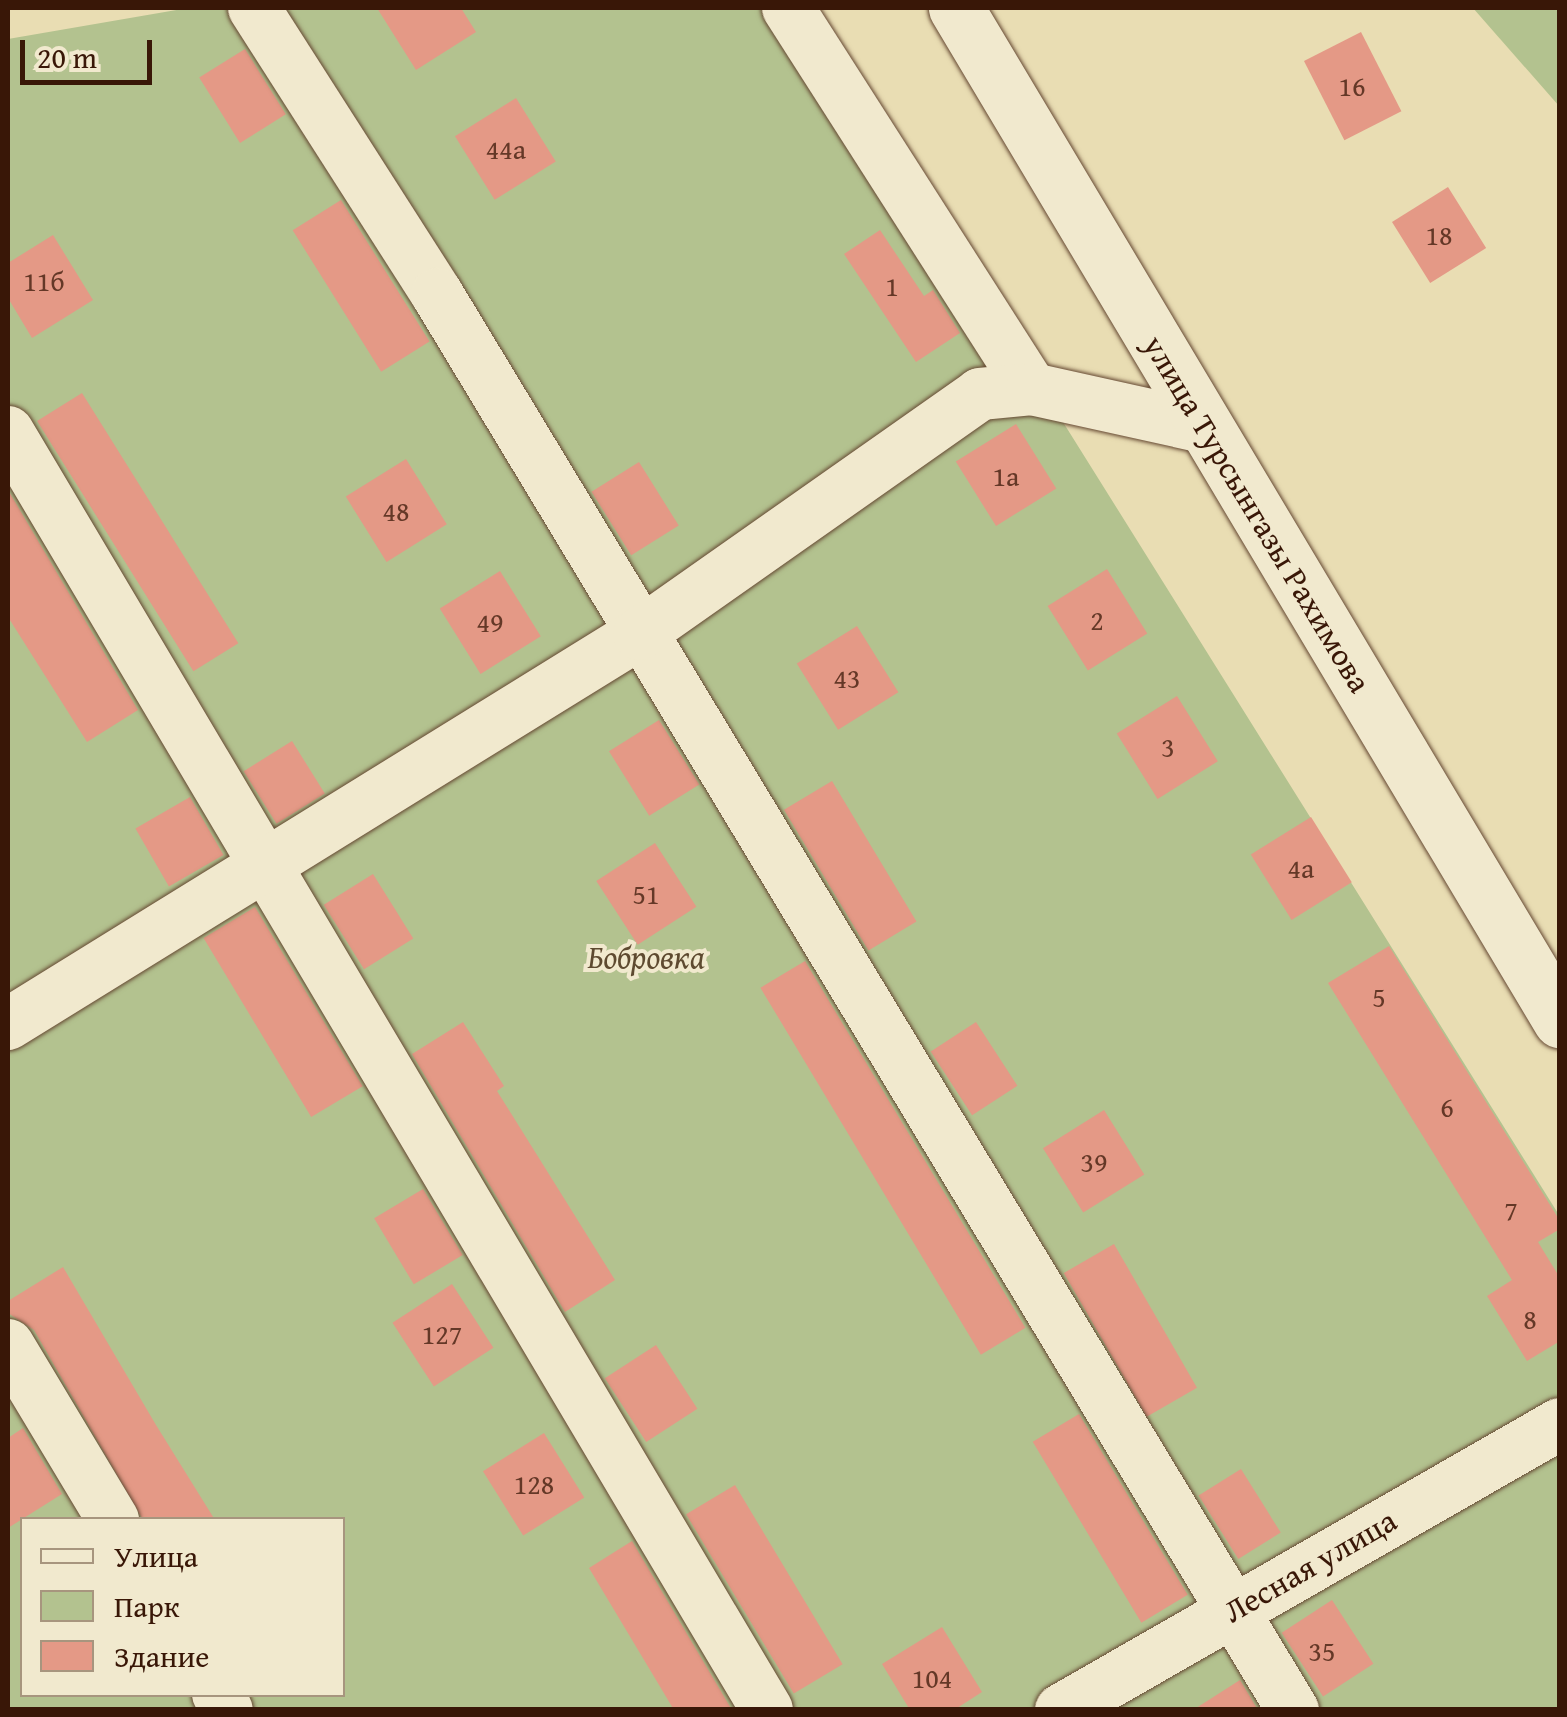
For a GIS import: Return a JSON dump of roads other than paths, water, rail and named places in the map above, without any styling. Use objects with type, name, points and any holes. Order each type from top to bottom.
[{"type":"street","points":[[254,8],[437,294],[639,634],[1293,1710]]},
{"type":"street","points":[[788,8],[1032,390]]},
{"type":"street","name":"улица Турсынгазы Рахимова","points":[[956,8],[1560,1020]]},
{"type":"street","points":[[8,1024],[639,634],[980,394],[1032,390],[1204,426]]},
{"type":"street","points":[[8,432],[767,1710]]},
{"type":"street","points":[[8,1345],[111,1517]]},
{"type":"street","name":"Лесная улица","points":[[1061,1710],[1560,1424]]},
{"type":"park label","name":"Бобровка","points":[[646,957]]}]
